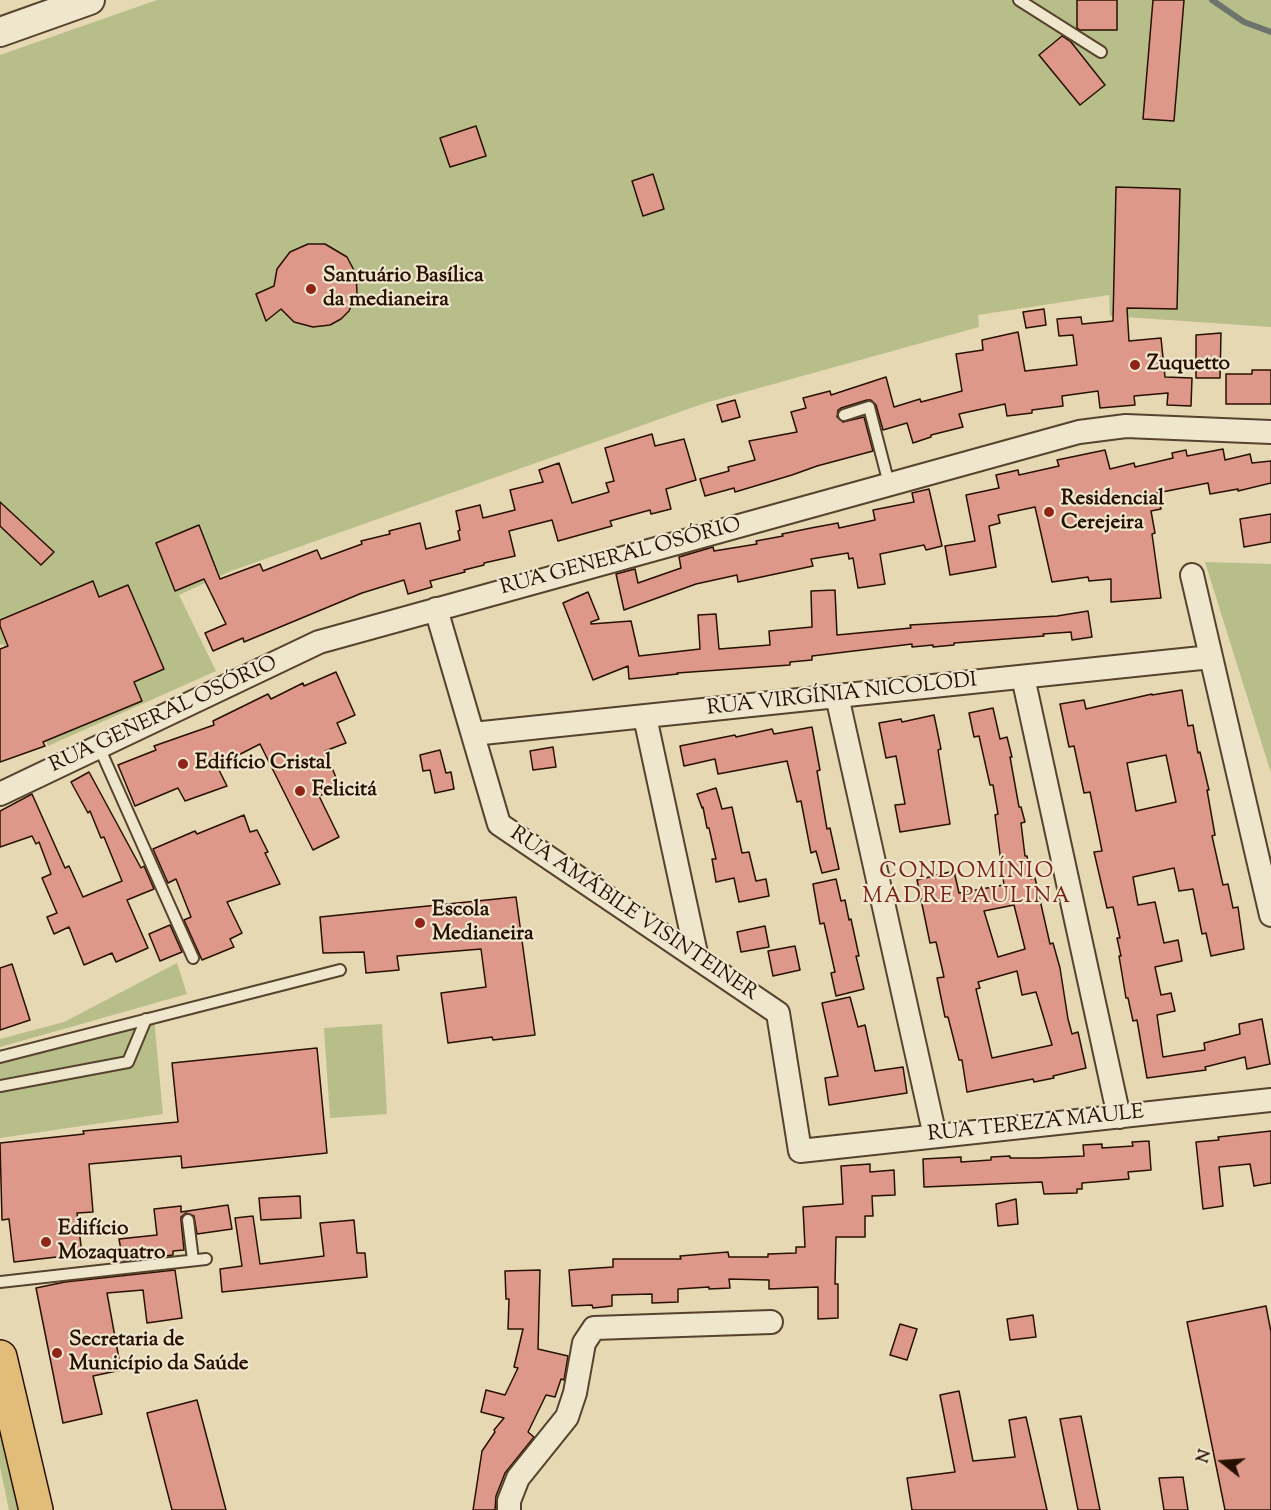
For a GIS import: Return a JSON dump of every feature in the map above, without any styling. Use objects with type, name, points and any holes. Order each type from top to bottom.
[{"type":"main road","points":[[0,1357],[36,1510]]},
{"type":"street","points":[[0,32],[90,0]]},
{"type":"street","name":"RUA GENERAL OSÓRIO","points":[[0,794],[319,642],[1079,432],[1126,426],[1271,432]]},
{"type":"street","points":[[1192,575],[1271,915]]},
{"type":"street","name":"RUA AMÁBILE VISINTEINER","points":[[436,609],[499,824],[778,1012],[800,1151]]},
{"type":"street","name":"RUA VIRGÍNIA NICOLODI","points":[[473,734],[1211,657]]},
{"type":"street","points":[[1023,677],[1119,1117]]},
{"type":"street","points":[[837,696],[935,1136]]},
{"type":"street","points":[[645,717],[697,958]]},
{"type":"street","name":"RUA TEREZA MAULE","points":[[800,1151],[1271,1100]]},
{"type":"street","points":[[509,1510],[509,1501],[518,1478],[567,1417],[584,1343],[594,1328],[771,1322]]},
{"type":"lane","points":[[1019,0],[1101,52]]},
{"type":"lane","points":[[844,415],[868,407],[889,484]]},
{"type":"lane","points":[[99,747],[193,958]]},
{"type":"lane","points":[[0,1057],[340,969]]},
{"type":"lane","points":[[0,1086],[128,1062],[146,1019]]},
{"type":"lane","points":[[188,1220],[193,1260]]},
{"type":"lane","points":[[0,1282],[207,1259]]},
{"type":"green space","points":[[157,0],[1271,0],[1271,327],[1110,316],[1109,295],[978,315],[979,327],[705,403],[231,571],[179,595],[216,671],[48,746],[3,644],[0,645],[0,55]]},
{"type":"green space","points":[[1205,562],[1271,564],[1271,773]]},
{"type":"green space","points":[[177,963],[187,994],[0,1047],[0,1039],[64,1022]]},
{"type":"green space","points":[[154,1019],[163,1114],[0,1138],[0,1060]]},
{"type":"green space","points":[[382,1024],[387,1114],[330,1118],[324,1028]]},
{"type":"green space","points":[[0,1410],[23,1510],[9,1510],[0,1467]]},
{"type":"building","points":[[1077,0],[1117,0],[1117,30],[1080,30],[1077,28]]},
{"type":"building","points":[[1153,0],[1184,0],[1174,121],[1143,119]]},
{"type":"building","points":[[1062,36],[1071,42],[1105,85],[1080,105],[1039,55]]},
{"type":"building","points":[[476,126],[486,156],[450,167],[440,138]]},
{"type":"building","points":[[653,174],[664,209],[643,216],[632,181]]},
{"type":"building","points":[[1116,187],[1180,189],[1177,309],[1127,308],[1129,341],[1161,338],[1165,377],[1192,378],[1191,406],[1167,405],[1168,393],[1134,396],[1135,405],[1100,408],[1098,391],[1062,396],[1063,406],[1032,410],[1032,413],[1007,416],[1005,404],[959,414],[963,427],[931,435],[931,437],[913,443],[907,423],[883,430],[876,405],[871,400],[867,400],[841,408],[838,410],[837,417],[843,422],[864,417],[873,451],[735,492],[734,488],[705,496],[700,479],[729,471],[728,467],[755,460],[749,441],[797,432],[791,412],[806,408],[803,398],[830,391],[831,395],[886,377],[894,407],[920,399],[921,402],[962,391],[956,354],[983,350],[982,340],[1018,332],[1025,371],[1077,365],[1073,335],[1059,336],[1057,319],[1081,317],[1082,324],[1113,321]]},
{"type":"building","name":"Santuário Basílica da medianeira","points":[[308,244],[325,244],[347,257],[356,274],[357,293],[349,311],[330,325],[313,327],[294,322],[281,309],[266,321],[256,294],[274,286],[277,269],[290,252]]},
{"type":"building","points":[[1044,309],[1046,325],[1026,328],[1023,312]]},
{"type":"building","points":[[1221,333],[1220,378],[1196,378],[1196,335]]},
{"type":"building","points":[[1252,370],[1271,370],[1271,404],[1226,404],[1226,374],[1252,374]]},
{"type":"building","points":[[735,400],[740,417],[722,422],[717,405]]},
{"type":"building","points":[[652,434],[655,446],[684,439],[696,480],[666,489],[671,509],[651,514],[650,510],[610,521],[612,526],[558,541],[552,520],[509,531],[515,556],[484,563],[484,565],[464,570],[465,572],[430,581],[432,587],[408,594],[404,580],[362,593],[244,642],[243,638],[213,651],[205,633],[226,624],[204,579],[175,591],[156,543],[199,525],[220,579],[260,564],[263,571],[317,550],[321,559],[362,544],[361,541],[420,523],[426,549],[460,540],[456,511],[480,505],[483,518],[515,510],[510,490],[543,482],[539,470],[559,463],[572,503],[609,492],[606,483],[614,481],[605,448]]},
{"type":"building","points":[[1223,449],[1225,460],[1250,454],[1252,463],[1271,461],[1271,483],[1238,491],[1238,489],[1210,494],[1208,483],[1157,493],[1161,509],[1151,511],[1161,598],[1111,602],[1111,579],[1089,581],[1088,577],[1052,582],[1035,507],[998,515],[1000,523],[989,526],[996,567],[950,575],[945,546],[975,541],[966,495],[999,488],[996,475],[1018,470],[1019,475],[1059,466],[1057,460],[1105,450],[1110,469],[1134,463],[1135,467],[1173,458],[1172,453],[1186,450],[1187,456]]},
{"type":"building","points":[[929,489],[942,546],[926,550],[924,545],[880,554],[885,584],[858,588],[853,558],[849,559],[848,553],[811,559],[813,566],[738,582],[737,575],[696,584],[624,610],[616,574],[635,569],[638,583],[681,568],[679,557],[713,547],[714,551],[757,544],[756,541],[811,528],[838,523],[839,528],[875,520],[873,510],[914,502],[912,493]]},
{"type":"building","points":[[0,502],[54,552],[41,565],[0,526]]},
{"type":"building","points":[[1271,514],[1271,542],[1244,547],[1240,519]]},
{"type":"building","points":[[93,581],[99,597],[128,585],[164,669],[134,682],[142,701],[43,742],[45,746],[0,762],[0,649],[8,646],[0,620]]},
{"type":"building","points":[[835,590],[837,635],[911,628],[910,625],[1057,616],[1088,611],[1092,637],[1072,640],[1071,632],[933,647],[933,645],[912,647],[912,644],[812,656],[812,660],[790,662],[790,665],[677,673],[629,679],[628,666],[593,680],[563,603],[588,592],[599,619],[591,624],[631,621],[639,656],[700,649],[698,615],[716,614],[719,649],[770,645],[769,631],[812,627],[811,591]]},
{"type":"building","points":[[336,672],[355,715],[337,723],[346,743],[325,751],[340,787],[319,796],[339,837],[313,850],[260,744],[217,766],[227,786],[185,801],[178,788],[135,806],[118,765],[156,750],[154,746],[214,725],[213,721],[268,694],[271,699],[303,683],[304,686]]},
{"type":"building","points":[[1182,690],[1188,726],[1193,725],[1198,753],[1200,752],[1209,790],[1207,790],[1215,835],[1212,836],[1223,885],[1228,884],[1233,908],[1238,907],[1244,949],[1211,956],[1206,933],[1202,934],[1193,889],[1179,891],[1174,868],[1133,877],[1138,905],[1155,902],[1164,943],[1178,940],[1182,961],[1155,967],[1161,995],[1171,993],[1175,1011],[1157,1015],[1163,1057],[1205,1050],[1204,1043],[1240,1034],[1239,1024],[1262,1019],[1270,1064],[1247,1069],[1245,1057],[1205,1067],[1206,1070],[1147,1078],[1137,1020],[1133,1021],[1128,998],[1126,998],[1117,938],[1120,938],[1113,907],[1107,908],[1094,852],[1102,851],[1090,792],[1084,793],[1074,746],[1069,747],[1060,704],[1084,700],[1086,709]],"holes":[[[1166,755],[1176,802],[1136,811],[1127,763]]]},
{"type":"building","points":[[993,708],[1000,739],[1007,737],[1019,807],[1021,807],[1025,822],[1021,823],[1025,856],[1027,856],[1031,879],[1035,878],[1050,944],[1053,943],[1060,968],[1072,1034],[1078,1032],[1086,1068],[1053,1076],[1054,1078],[1034,1082],[1033,1079],[967,1092],[962,1060],[959,1060],[948,1017],[945,1017],[937,978],[944,977],[936,942],[930,943],[917,880],[954,871],[959,893],[1004,885],[993,785],[990,785],[979,736],[974,737],[969,713]],"holes":[[[1014,905],[1025,949],[998,957],[984,911]],[[1017,971],[1022,995],[1036,992],[1052,1045],[992,1058],[976,989],[980,988],[978,982]]]},
{"type":"building","points":[[934,715],[941,749],[938,750],[950,824],[900,832],[895,805],[905,804],[896,756],[886,758],[879,723],[901,719],[902,722]]},
{"type":"building","points":[[812,727],[827,829],[830,828],[839,869],[822,873],[816,851],[811,853],[801,801],[797,802],[787,761],[718,774],[715,759],[684,766],[680,746],[772,729],[774,734]]},
{"type":"building","points":[[553,747],[556,767],[533,770],[530,751]]},
{"type":"building","points":[[440,750],[446,773],[451,772],[454,789],[435,793],[430,770],[423,771],[420,755]]},
{"type":"building","points":[[89,772],[141,868],[144,866],[154,889],[127,900],[148,948],[116,962],[112,953],[84,965],[69,927],[54,934],[47,917],[57,913],[42,878],[51,874],[39,842],[36,844],[32,836],[0,847],[0,811],[32,794],[65,868],[69,866],[83,897],[122,881],[104,837],[101,838],[90,811],[88,813],[71,782]]},
{"type":"building","points":[[716,788],[722,809],[732,807],[742,853],[749,852],[756,881],[766,879],[769,896],[739,902],[734,878],[716,882],[712,859],[716,859],[703,807],[697,794]]},
{"type":"building","points":[[244,815],[250,832],[257,830],[280,884],[227,902],[242,933],[230,939],[234,947],[202,960],[184,920],[191,917],[176,879],[168,883],[153,849],[195,831],[197,834]]},
{"type":"building","points":[[836,879],[841,901],[845,900],[849,920],[851,919],[859,956],[856,956],[864,989],[836,996],[831,973],[835,972],[824,923],[820,924],[813,884]]},
{"type":"building","points":[[516,897],[535,1035],[493,1040],[492,1037],[448,1043],[441,993],[486,987],[481,949],[397,956],[399,970],[366,973],[364,952],[323,953],[320,917]]},
{"type":"building","points":[[170,925],[182,952],[160,961],[149,934]]},
{"type":"building","points":[[765,926],[769,947],[741,952],[737,932]]},
{"type":"building","points":[[795,946],[800,970],[773,976],[768,951]]},
{"type":"building","points":[[12,964],[30,1020],[0,1030],[0,968]]},
{"type":"building","points":[[850,997],[858,1027],[865,1025],[875,1071],[903,1067],[907,1093],[829,1105],[825,1078],[838,1076],[822,1003]]},
{"type":"building","points":[[317,1048],[327,1153],[182,1168],[181,1156],[89,1164],[93,1212],[77,1213],[82,1254],[14,1262],[9,1219],[2,1220],[0,1143],[84,1134],[83,1131],[178,1122],[172,1063]]},
{"type":"building","points":[[1271,1131],[1271,1183],[1254,1186],[1250,1164],[1219,1167],[1223,1206],[1203,1209],[1196,1142]]},
{"type":"building","points":[[1149,1141],[1151,1170],[1128,1172],[1129,1179],[1082,1183],[1082,1189],[1077,1189],[1077,1193],[1044,1194],[1042,1182],[924,1187],[923,1159],[961,1157],[961,1162],[1010,1156],[1010,1158],[1036,1158],[1084,1156],[1083,1145],[1102,1144],[1102,1148],[1133,1146],[1132,1142]]},
{"type":"building","points":[[870,1164],[870,1172],[894,1170],[895,1195],[872,1196],[873,1216],[865,1216],[865,1237],[836,1237],[835,1284],[838,1284],[838,1318],[818,1319],[818,1287],[769,1289],[769,1280],[729,1279],[730,1288],[678,1289],[678,1302],[652,1303],[652,1294],[612,1295],[612,1306],[593,1308],[592,1305],[572,1306],[569,1270],[613,1267],[613,1259],[681,1259],[680,1256],[728,1252],[729,1257],[768,1257],[768,1254],[796,1253],[796,1247],[805,1247],[803,1207],[843,1204],[841,1166]]},
{"type":"building","points":[[300,1196],[301,1218],[261,1220],[259,1198]]},
{"type":"building","points":[[1016,1199],[1018,1224],[998,1226],[996,1204]]},
{"type":"building","points":[[228,1205],[232,1229],[197,1234],[194,1216],[186,1213],[181,1217],[184,1250],[173,1251],[173,1255],[123,1261],[119,1239],[157,1235],[154,1209],[181,1206],[181,1212]]},
{"type":"building","points":[[253,1216],[260,1264],[324,1256],[320,1223],[354,1220],[357,1253],[365,1253],[367,1277],[222,1292],[220,1269],[242,1266],[235,1218]]},
{"type":"building","points":[[175,1270],[182,1318],[147,1323],[143,1290],[107,1293],[121,1370],[93,1376],[102,1414],[63,1423],[36,1288],[65,1282]]},
{"type":"building","points":[[540,1270],[538,1349],[568,1356],[564,1380],[561,1379],[555,1397],[546,1395],[528,1432],[534,1437],[505,1473],[496,1496],[495,1510],[473,1510],[482,1451],[504,1418],[481,1412],[486,1390],[505,1395],[518,1368],[514,1367],[523,1329],[508,1329],[509,1299],[506,1299],[505,1271]]},
{"type":"building","points":[[1266,1306],[1271,1332],[1271,1510],[1225,1510],[1187,1322]]},
{"type":"building","points":[[1033,1315],[1036,1337],[1010,1340],[1007,1319]]},
{"type":"building","points":[[900,1324],[917,1329],[907,1360],[890,1355]]},
{"type":"building","points":[[959,1391],[973,1461],[1015,1457],[1009,1420],[1026,1417],[1047,1510],[912,1510],[907,1478],[955,1472],[940,1395]]},
{"type":"building","points":[[197,1400],[226,1510],[172,1510],[147,1413]]},
{"type":"building","points":[[1081,1416],[1100,1510],[1078,1510],[1060,1419]]},
{"type":"building","points":[[1183,1477],[1188,1510],[1164,1510],[1159,1478]]},
{"type":"waterway","points":[[1212,0],[1244,22],[1271,32]]},
{"type":"place","name":"Santuário Basílica da medianeira","points":[[311,289]]},
{"type":"place","name":"Zuquetto","points":[[1135,365]]},
{"type":"place","name":"Residencial Cerejeira","points":[[1049,512]]},
{"type":"place","name":"Edifício Cristal","points":[[183,764]]},
{"type":"place","name":"Felicitá","points":[[300,791]]},
{"type":"place","name":"Escola Medianeira","points":[[420,923]]},
{"type":"place","name":"Edifício Mozaquatro","points":[[46,1242]]},
{"type":"place","name":"Secretaria de Município da Saúde","points":[[57,1353]]},
{"type":"district","name":"CONDOMÍNIO MADRE PAULINA","points":[[967,886]]}]
